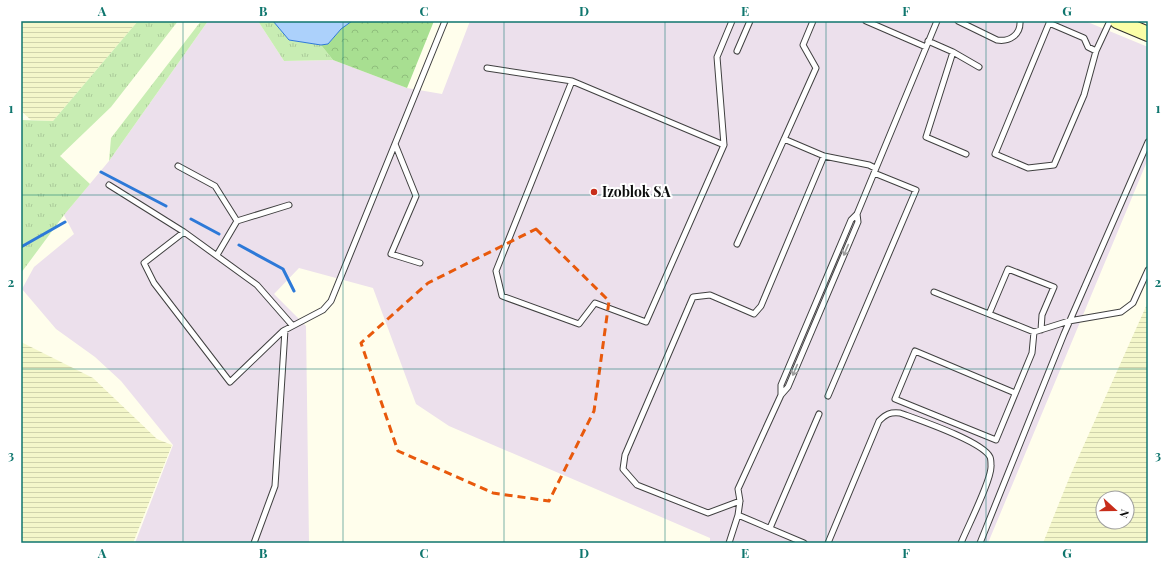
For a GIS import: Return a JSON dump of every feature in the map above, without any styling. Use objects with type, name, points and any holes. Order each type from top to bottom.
[{"type":"street","points":[[1117,21],[1148,34]]},
{"type":"lane","points":[[184,232],[144,263],[154,283],[230,382],[284,330],[323,310],[331,301],[445,21]]},
{"type":"lane","points":[[572,81],[496,271],[502,296],[579,324],[595,303],[646,322],[724,145],[717,56],[732,21]]},
{"type":"lane","points":[[737,51],[750,21]]},
{"type":"lane","points":[[737,244],[816,68],[803,45],[813,21]]},
{"type":"lane","points":[[866,21],[953,52],[979,67]]},
{"type":"lane","points":[[729,543],[738,515],[740,501],[738,489],[780,395],[781,385],[851,220],[857,214],[937,21]]},
{"type":"lane","points":[[961,22],[997,40],[1004,41],[1016,35],[1019,29],[1020,21]]},
{"type":"lane","points":[[1096,52],[1088,47],[1084,38],[1050,22],[995,154],[1028,168],[1054,165],[1084,95],[1096,52],[1110,21]]},
{"type":"lane","points":[[953,52],[926,137],[966,154]]},
{"type":"lane","points":[[486,68],[572,81],[724,145]]},
{"type":"lane","points":[[784,139],[824,156],[869,165],[875,170],[916,190],[828,396]]},
{"type":"lane","points":[[980,543],[1069,321],[1148,142]]},
{"type":"lane","points":[[395,144],[416,196],[391,254],[420,263]]},
{"type":"lane","points":[[740,501],[708,513],[637,485],[623,469],[625,455],[693,297],[710,295],[754,314],[761,306],[824,156]]},
{"type":"lane","points":[[178,166],[215,186],[237,221]]},
{"type":"lane","points":[[109,185],[184,232],[256,284],[292,325]]},
{"type":"lane","points":[[217,255],[237,221],[289,205]]},
{"type":"lane","points":[[989,314],[1008,269],[1054,287],[1042,315],[1041,330]]},
{"type":"lane","points":[[934,292],[1034,332],[1069,321],[1121,312],[1133,303],[1148,270]]},
{"type":"lane","points":[[254,543],[275,486],[284,330]]},
{"type":"lane","points":[[1015,393],[915,351],[895,399],[996,440],[1032,353],[1034,332]]},
{"type":"lane","points":[[828,543],[879,421],[886,414],[893,412],[900,413],[963,438],[980,448],[990,457],[992,468],[988,480],[961,543]]},
{"type":"lane","points":[[770,528],[819,414]]},
{"type":"lane","points":[[738,515],[804,543]]},
{"type":"highlighted area","points":[[536,229],[609,301],[594,411],[549,501],[493,493],[398,451],[361,343],[428,283]]},
{"type":"shaded area","points":[[208,21],[258,21],[284,61],[333,60],[407,88],[442,94],[470,21],[1085,21],[1148,47],[1148,159],[988,543],[710,543],[710,538],[449,426],[416,404],[373,288],[299,268],[274,294],[306,326],[309,543],[135,543],[173,445],[121,381],[95,357],[56,329],[22,289],[34,267],[74,234],[64,215],[109,161]]},
{"type":"green space","points":[[21,21],[138,21],[53,121],[31,120],[21,111]]},
{"type":"green space","points":[[138,21],[178,21],[111,107],[60,156],[90,184],[64,215],[21,273],[21,120],[53,121]]},
{"type":"green space","points":[[201,21],[208,21],[109,161],[111,138]]},
{"type":"green space","points":[[258,21],[273,21],[289,40],[321,45],[333,60],[284,61]]},
{"type":"green space","points":[[352,21],[434,21],[407,88],[333,60],[321,45],[328,44],[341,29]]},
{"type":"green space","points":[[1148,302],[1148,543],[1043,543],[1070,476]]},
{"type":"green space","points":[[21,342],[93,378],[157,439],[172,445],[133,543],[21,543]]},
{"type":"water","points":[[273,21],[352,21],[341,29],[328,44],[321,45],[289,40]]},
{"type":"waterway","points":[[101,172],[166,206]]},
{"type":"waterway","points":[[191,219],[219,234]]},
{"type":"waterway","points":[[21,247],[65,222]]},
{"type":"waterway","points":[[239,245],[283,269],[294,291]]},
{"type":"place","name":"Izoblok SA","points":[[594,192]]}]
